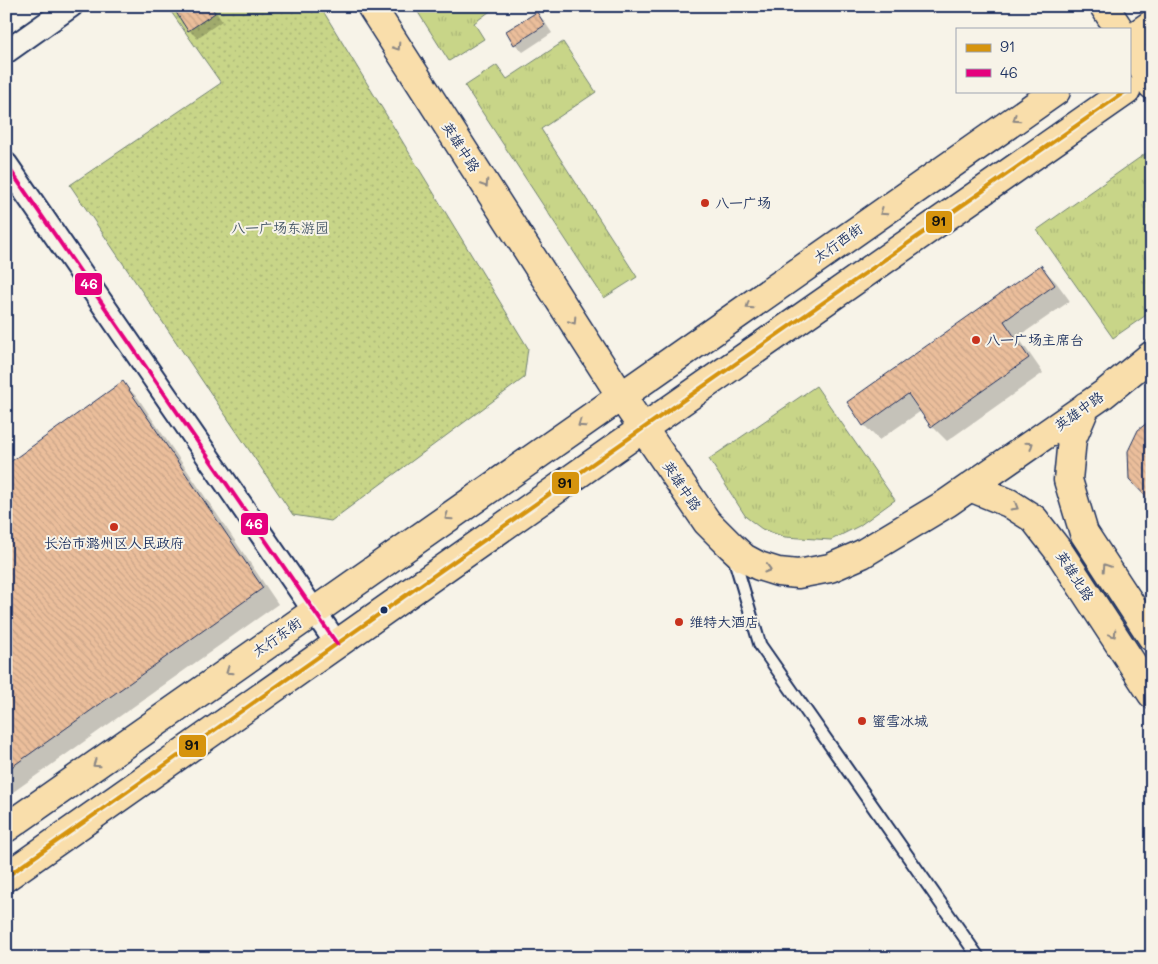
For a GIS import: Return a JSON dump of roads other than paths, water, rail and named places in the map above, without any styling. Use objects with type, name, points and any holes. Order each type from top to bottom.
[{"type":"main road","name":"英雄中路","points":[[371,6],[621,396],[707,522],[731,546],[752,563],[778,572],[798,574],[830,568],[862,554],[947,503],[1104,394],[1152,355]]},
{"type":"main road","points":[[1104,6],[1118,28]]},
{"type":"main road","points":[[1130,39],[1152,24]]},
{"type":"main road","points":[[1130,47],[1141,83],[1130,91]]},
{"type":"main road","name":"太行西街","points":[[621,396],[1055,92]]},
{"type":"main road","points":[[6,877],[643,428],[1128,92]]},
{"type":"main road","name":"太行东街","points":[[6,828],[621,396]]},
{"type":"main road","points":[[1086,406],[1072,439],[1068,480],[1084,533],[1152,638]]},
{"type":"main road","name":"英雄北路","points":[[970,487],[1008,503],[1034,519],[1058,550],[1152,694]]},
{"type":"street","points":[[6,52],[71,6]]},
{"type":"street","points":[[6,164],[337,644]]},
{"type":"lane","points":[[731,546],[760,645],[980,958]]},
{"type":"place","name":"八一广场","points":[[705,203]]},
{"type":"place","name":"八一广场主席台","points":[[976,340]]},
{"type":"place","name":"长治市潞州区人民政府","points":[[114,527]]},
{"type":"place","name":"维特大酒店","points":[[679,622]]},
{"type":"place","name":"蜜雪冰城","points":[[862,721]]},
{"type":"park label","name":"八一广场东游园","points":[[280,228]]}]
